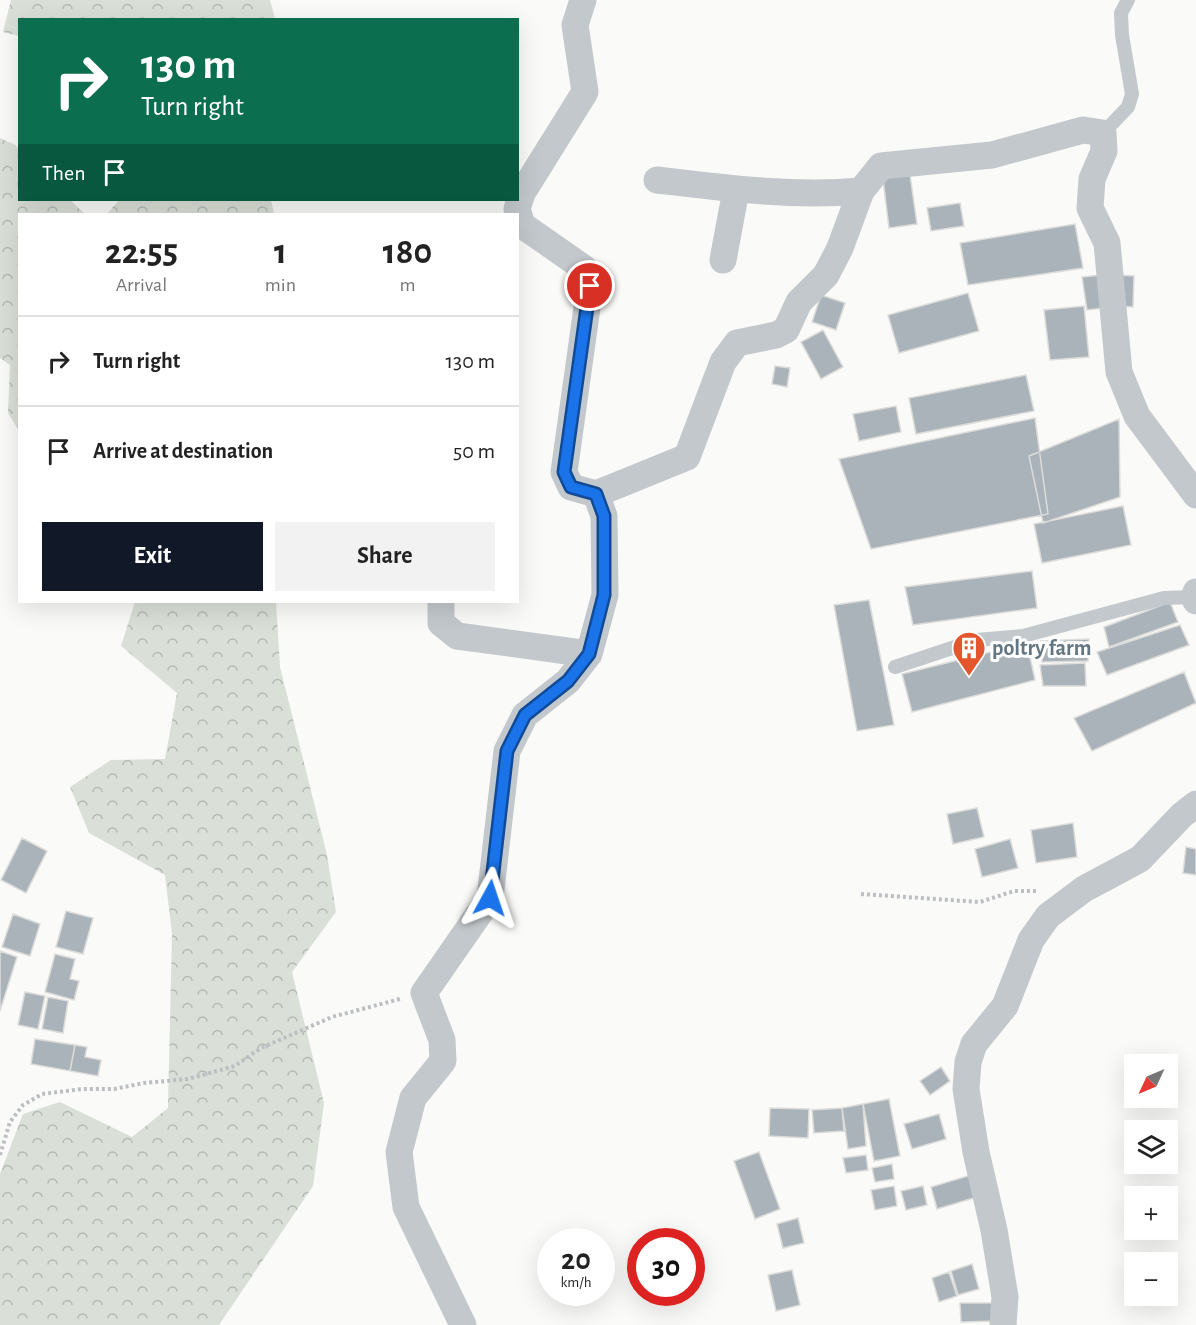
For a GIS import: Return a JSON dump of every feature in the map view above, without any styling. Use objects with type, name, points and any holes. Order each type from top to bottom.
[{"type":"street","points":[[518,213],[517,209],[522,193],[585,92],[575,25],[583,0]]},
{"type":"street","points":[[519,215],[522,225],[585,269],[590,286],[564,472],[571,487],[596,494],[687,456],[723,362],[737,343],[776,335],[786,330],[799,302],[826,275],[840,248],[861,191],[881,166],[992,155],[1083,130],[1103,132],[1104,151],[1092,179],[1090,208],[1107,243],[1119,372],[1137,416],[1196,495]]},
{"type":"street","points":[[657,180],[736,190],[839,193],[861,191]]},
{"type":"street","points":[[723,260],[736,190]]},
{"type":"street","points":[[463,1325],[406,1207],[404,1196],[399,1152],[413,1098],[443,1061],[442,1040],[424,993],[490,898],[507,751],[525,715],[568,681],[589,654],[604,595],[604,516],[596,494]]},
{"type":"street","points":[[441,603],[441,623],[458,636],[589,654]]},
{"type":"street","points":[[1003,1325],[1005,1297],[966,1089],[968,1062],[974,1044],[1005,1006],[1031,940],[1048,916],[1084,889],[1140,859],[1182,815],[1196,804]]},
{"type":"lane","points":[[1103,132],[1128,107],[1132,94],[1122,35],[1121,13],[1128,0]]},
{"type":"lane","points":[[895,667],[975,640],[1023,636],[1164,598],[1195,597]]},
{"type":"path","points":[[861,894],[980,902],[1014,891],[1084,889]]},
{"type":"path","points":[[0,1155],[10,1122],[23,1105],[42,1094],[82,1089],[114,1089],[144,1083],[188,1079],[235,1066],[261,1047],[332,1017],[424,993]]},
{"type":"green space","points":[[11,0],[270,0],[275,18],[18,18],[18,36],[3,32]]},
{"type":"green space","points":[[0,138],[18,148],[18,201],[71,201],[84,213],[18,213],[18,429],[8,413],[10,365],[0,358]]},
{"type":"green space","points":[[118,201],[271,201],[274,213],[108,213]]},
{"type":"green space","points":[[135,603],[276,603],[280,667],[327,855],[336,912],[292,972],[324,1103],[313,1186],[219,1325],[0,1325],[0,1174],[23,1114],[60,1102],[132,1137],[168,1108],[172,934],[165,875],[89,833],[70,787],[111,760],[165,759],[177,693],[121,646]]},
{"type":"building","points":[[909,168],[917,224],[889,228],[882,171]]},
{"type":"building","points":[[960,203],[964,226],[931,231],[927,208]]},
{"type":"building","points":[[1075,224],[1083,268],[968,285],[960,243]]},
{"type":"building","points":[[1101,275],[1104,308],[1087,310],[1082,277]]},
{"type":"building","points":[[1119,275],[1134,276],[1133,307],[1119,306]]},
{"type":"building","points":[[968,293],[979,331],[899,353],[888,315]]},
{"type":"building","points":[[821,295],[845,303],[836,330],[812,322]]},
{"type":"building","points":[[1084,306],[1089,357],[1050,360],[1044,310]]},
{"type":"building","points":[[823,330],[843,367],[821,379],[801,342]]},
{"type":"building","points":[[775,366],[790,368],[787,387],[772,384]]},
{"type":"building","points":[[1026,375],[1034,411],[916,434],[909,398]]},
{"type":"building","points":[[896,406],[901,432],[859,441],[853,414]]},
{"type":"building","points":[[1035,418],[1048,514],[871,549],[839,459]]},
{"type":"building","points":[[1119,419],[1120,497],[1043,523],[1029,456]]},
{"type":"building","points":[[1123,506],[1131,545],[1042,563],[1034,524]]},
{"type":"building","name":"poltry farm","points":[[1032,571],[1037,608],[913,625],[905,587]]},
{"type":"building","points":[[869,600],[894,725],[857,731],[834,605]]},
{"type":"building","points":[[1170,602],[1178,622],[1109,647],[1104,627]]},
{"type":"building","points":[[1180,625],[1189,645],[1107,675],[1097,652]]},
{"type":"building","points":[[1089,639],[1088,661],[1042,662],[1041,641]]},
{"type":"building","name":"poltry farm","points":[[1027,643],[1035,680],[912,712],[902,674]]},
{"type":"building","points":[[1085,663],[1086,686],[1043,686],[1040,665]]},
{"type":"building","points":[[1184,672],[1196,703],[1092,751],[1074,718]]},
{"type":"building","points":[[977,808],[984,837],[953,844],[947,814]]},
{"type":"building","points":[[1073,823],[1077,857],[1036,863],[1031,830]]},
{"type":"building","points":[[22,838],[47,851],[26,893],[1,880]]},
{"type":"building","points":[[1010,839],[1018,868],[982,877],[975,849]]},
{"type":"building","points":[[1186,847],[1196,849],[1196,875],[1183,873]]},
{"type":"building","points":[[66,911],[93,918],[83,954],[56,947]]},
{"type":"building","points":[[13,914],[40,924],[30,956],[2,947]]},
{"type":"building","points":[[0,951],[17,957],[0,1011]]},
{"type":"building","points":[[55,954],[75,959],[70,979],[79,981],[74,1000],[45,992]]},
{"type":"building","points":[[25,992],[45,996],[38,1029],[18,1025]]},
{"type":"building","points":[[48,997],[68,1001],[63,1033],[42,1029]]},
{"type":"building","points":[[35,1039],[75,1045],[70,1071],[31,1064]]},
{"type":"building","points":[[75,1045],[87,1047],[85,1057],[101,1060],[98,1076],[70,1071]]},
{"type":"building","points":[[941,1067],[950,1081],[930,1095],[920,1081]]},
{"type":"building","points":[[889,1099],[900,1156],[874,1161],[863,1104]]},
{"type":"building","points":[[863,1104],[866,1146],[848,1149],[842,1108]]},
{"type":"building","points":[[770,1108],[809,1109],[808,1138],[769,1136]]},
{"type":"building","points":[[842,1108],[844,1131],[814,1133],[812,1110]]},
{"type":"building","points":[[939,1114],[946,1139],[912,1149],[904,1124]]},
{"type":"building","points":[[759,1152],[780,1209],[755,1219],[734,1161]]},
{"type":"building","points":[[866,1155],[868,1170],[846,1173],[843,1158]]},
{"type":"building","points":[[892,1164],[894,1179],[875,1182],[872,1168]]},
{"type":"building","points":[[971,1175],[977,1197],[937,1209],[931,1187]]},
{"type":"building","points":[[894,1186],[897,1206],[875,1210],[871,1190]]},
{"type":"building","points":[[923,1186],[927,1205],[906,1210],[901,1191]]},
{"type":"building","points":[[798,1218],[804,1243],[783,1248],[777,1224]]},
{"type":"building","points":[[972,1264],[979,1289],[958,1295],[951,1271]]},
{"type":"building","points":[[792,1270],[800,1305],[776,1311],[768,1275]]},
{"type":"building","points":[[949,1272],[957,1296],[939,1302],[932,1278]]},
{"type":"building","points":[[960,1303],[998,1303],[999,1321],[961,1322]]},
{"type":"place","name":"poltry farm","points":[[969,677]]},
{"type":"route","points":[[490,898],[507,751],[525,715],[568,681],[589,654],[604,595],[604,516],[596,494],[571,487],[564,472],[590,286]]}]
